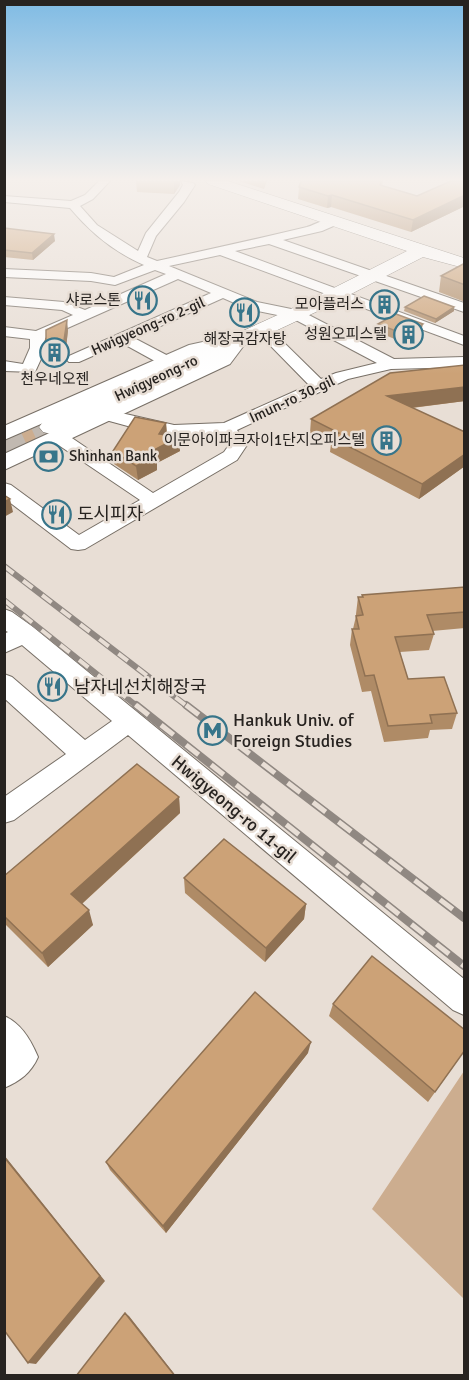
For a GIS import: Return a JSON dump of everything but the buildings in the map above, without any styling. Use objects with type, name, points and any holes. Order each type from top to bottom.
[{"type":"main road","points":[[405,245],[465,262]]},
{"type":"main road","name":"Hwigyeong-ro","points":[[56,433],[421,251]]},
{"type":"street","name":"Hwigyeong-ro 2-gil","points":[[118,245],[155,265],[258,308],[296,314]]},
{"type":"street","points":[[140,258],[147,245]]},
{"type":"street","points":[[4,273],[91,277],[115,281],[155,265],[246,245]]},
{"type":"street","points":[[285,245],[465,308]]},
{"type":"street","points":[[222,251],[465,341]]},
{"type":"street","points":[[4,331],[38,336],[178,274]]},
{"type":"street","name":"Hwigyeong-ro 2-gil","points":[[74,359],[223,293]]},
{"type":"street","points":[[4,301],[67,306],[86,315]]},
{"type":"street","points":[[296,314],[391,364]]},
{"type":"street","points":[[262,329],[318,385]]},
{"type":"street","points":[[4,366],[29,369],[38,348],[38,336]]},
{"type":"street","points":[[123,338],[168,362]]},
{"type":"street","points":[[4,434],[196,349],[239,340]]},
{"type":"street","points":[[4,463],[56,433],[108,415],[223,360],[239,340]]},
{"type":"street","name":"Imun-ro 30-gil","points":[[226,428],[342,376],[391,364],[465,362]]},
{"type":"street","points":[[4,489],[78,544],[234,453],[238,445],[226,428],[174,430],[135,423],[108,415]]},
{"type":"street","points":[[56,433],[153,501]]},
{"type":"street","name":"Hwigyeong-ro 11-gil","points":[[4,617],[465,999]]},
{"type":"street","points":[[4,645],[25,633]]},
{"type":"street","points":[[4,683],[83,754]]},
{"type":"street","points":[[4,812],[130,720]]},
{"type":"shaded area","points":[[43,424],[57,433],[5,457],[4,441]]},
{"type":"shaded area","points":[[464,1071],[464,1299],[372,1209]]},
{"type":"tunnel","points":[[4,448],[51,427]]},
{"type":"railway","points":[[4,566],[188,707]]},
{"type":"railway","points":[[4,600],[138,707]]},
{"type":"railway","points":[[136,705],[464,966]]},
{"type":"railway","points":[[186,705],[464,918]]},
{"type":"place","name":"샤로스톤","points":[[142,300]]},
{"type":"place","name":"모아플러스","points":[[385,304]]},
{"type":"place","name":"해장국감자탕","points":[[245,312]]},
{"type":"place","name":"성원오피스텔","points":[[408,334]]},
{"type":"place","name":"천우네오젠","points":[[55,352]]},
{"type":"place","name":"이문아이파크자이1단지오피스텔","points":[[386,440]]},
{"type":"place","name":"Shinhan Bank","points":[[48,456]]},
{"type":"place","name":"도시피자","points":[[56,514]]},
{"type":"place","name":"남자네선치해장국","points":[[53,687]]},
{"type":"place","name":"Hankuk Univ. of Foreign Studies","points":[[212,730]]}]
